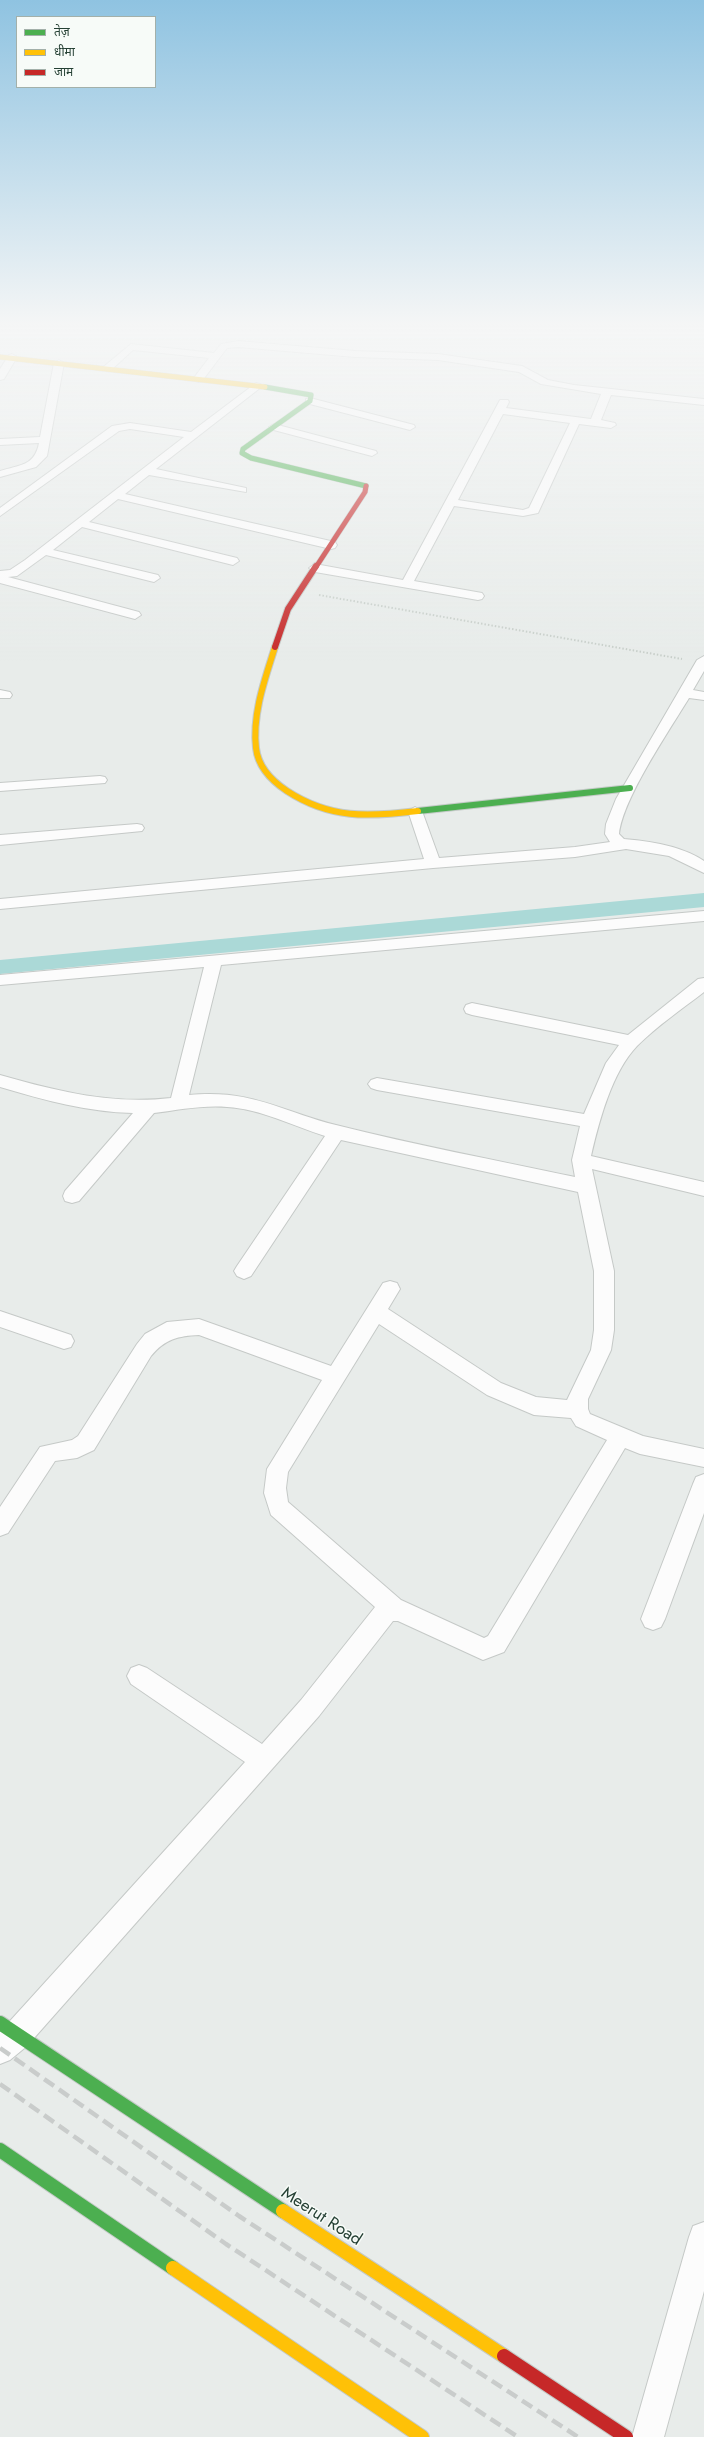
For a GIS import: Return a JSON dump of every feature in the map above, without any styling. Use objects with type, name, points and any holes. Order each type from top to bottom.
[{"type":"main road","points":[[262,436],[243,449],[242,453],[251,458],[366,486],[365,492],[331,546],[299,591],[282,624],[266,682],[257,725],[257,748],[259,761],[277,782],[302,801],[318,809],[351,815],[415,811],[630,788]]},
{"type":"main road","name":"Meerut Road","points":[[6,2036],[626,2437]]},
{"type":"main road","points":[[0,2150],[422,2437]]},
{"type":"street","points":[[0,474],[36,463],[42,456],[44,436]]},
{"type":"street","points":[[0,514],[106,436]]},
{"type":"street","points":[[0,575],[19,570],[191,436]]},
{"type":"street","points":[[307,436],[372,453]]},
{"type":"street","points":[[407,584],[486,436]]},
{"type":"street","points":[[450,502],[523,513],[534,511],[569,436]]},
{"type":"street","points":[[0,442],[43,440]]},
{"type":"street","points":[[147,471],[242,490]]},
{"type":"street","points":[[116,495],[331,546]]},
{"type":"street","points":[[79,523],[233,561]]},
{"type":"street","points":[[44,551],[154,578]]},
{"type":"street","points":[[315,568],[478,596]]},
{"type":"street","points":[[0,579],[135,615]]},
{"type":"street","points":[[703,661],[630,788],[613,824],[612,834],[620,843],[663,849],[686,856],[704,868]]},
{"type":"street","points":[[684,693],[704,696]]},
{"type":"street","points":[[0,787],[100,780]]},
{"type":"street","points":[[415,811],[433,863]]},
{"type":"street","points":[[0,840],[137,828]]},
{"type":"street","points":[[0,904],[433,863],[575,852],[627,844]]},
{"type":"street","points":[[0,980],[704,916]]},
{"type":"street","points":[[179,1102],[214,960]]},
{"type":"street","points":[[704,983],[631,1042],[615,1063],[590,1121],[581,1160],[585,1186],[600,1245],[606,1296],[601,1350],[578,1399],[577,1410],[583,1420],[620,1438],[640,1445],[704,1458]]},
{"type":"street","points":[[472,1009],[631,1042]]},
{"type":"street","points":[[0,1081],[74,1100],[117,1106],[149,1106],[213,1099],[241,1102],[264,1107],[337,1132],[585,1186]]},
{"type":"street","points":[[377,1084],[590,1121]]},
{"type":"street","points":[[72,1196],[149,1106]]},
{"type":"street","points":[[244,1272],[337,1132]]},
{"type":"street","points":[[581,1160],[704,1189]]},
{"type":"street","points":[[390,1288],[278,1469],[274,1482],[275,1497],[279,1508],[394,1608],[483,1649],[496,1644],[620,1438]]},
{"type":"street","points":[[376,1312],[494,1389],[534,1406],[577,1410]]},
{"type":"street","points":[[0,1319],[64,1341]]},
{"type":"street","points":[[0,1526],[48,1454],[55,1451],[70,1451],[86,1443],[144,1350],[152,1340],[174,1328],[187,1326],[199,1327],[336,1376]]},
{"type":"street","points":[[653,1619],[704,1484]]},
{"type":"street","points":[[6,2036],[310,1708],[382,1614],[387,1610],[394,1608]]},
{"type":"street","points":[[139,1676],[263,1759]]},
{"type":"street","points":[[648,2437],[704,2237]]},
{"type":"path","points":[[299,591],[703,661]]},
{"type":"waterway","points":[[0,967],[704,900]]},
{"type":"railway","points":[[0,2048],[239,2216],[578,2437]]},
{"type":"railway","points":[[0,2084],[226,2244],[518,2437]]},
{"type":"traffic: fast","points":[[262,436],[243,449],[242,453],[251,458],[366,486]]},
{"type":"traffic: fast","points":[[418,811],[630,788]]},
{"type":"traffic: fast","points":[[0,2023],[283,2211]]},
{"type":"traffic: fast","points":[[0,2150],[173,2268]]},
{"type":"traffic: slow","points":[[275,647],[258,710],[255,735],[257,755],[266,772],[284,789],[300,799],[316,807],[333,812],[382,815],[418,811]]},
{"type":"traffic: slow","points":[[283,2211],[504,2356]]},
{"type":"traffic: slow","points":[[173,2268],[422,2437]]},
{"type":"traffic: jam","points":[[275,647],[288,609],[365,492],[366,486]]},
{"type":"traffic: jam","points":[[504,2356],[626,2437]]}]
